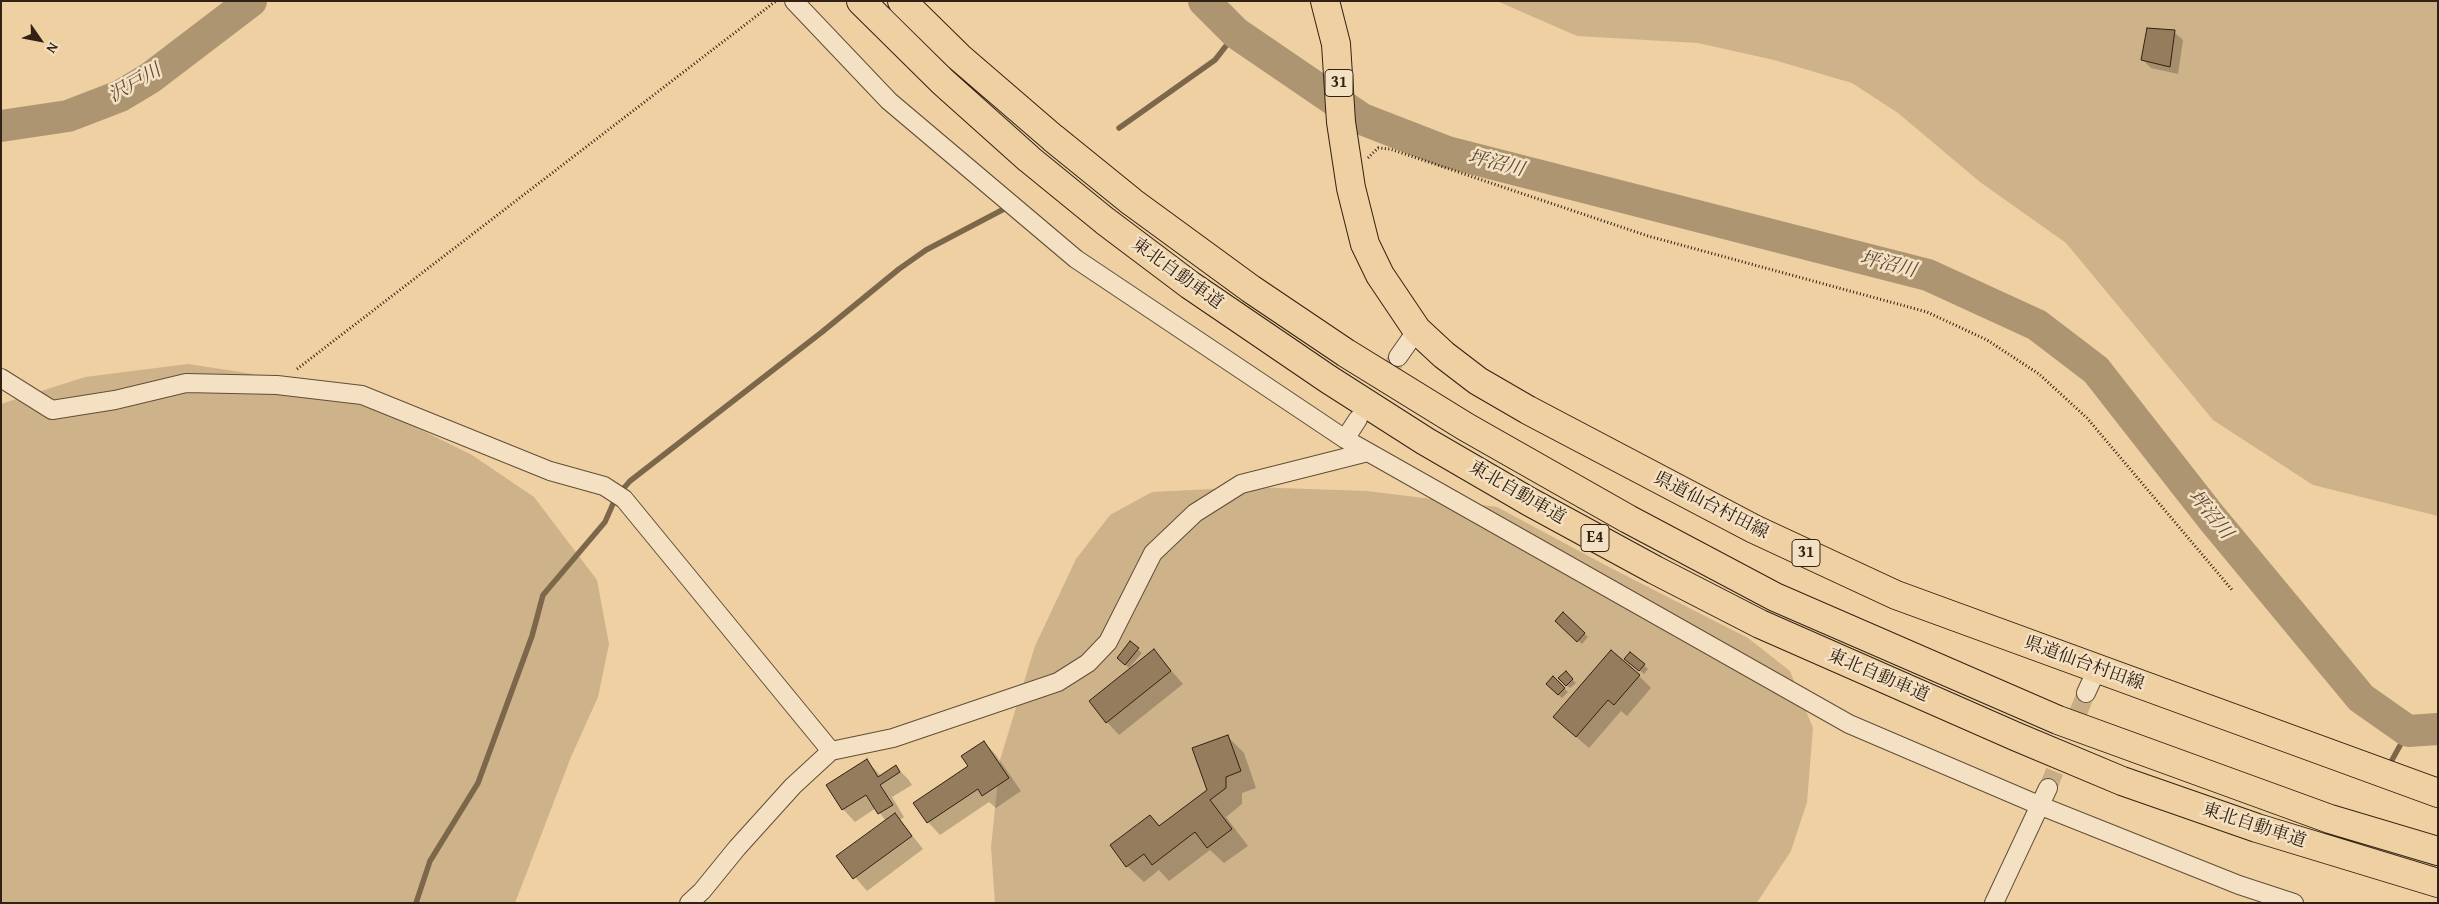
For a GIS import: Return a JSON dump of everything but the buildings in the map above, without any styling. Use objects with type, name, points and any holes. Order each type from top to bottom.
[{"type":"main road","name":"東北自動車道","points":[[861,1],[943,82],[1029,159],[1105,221],[1190,285],[1409,430],[1530,502],[1760,624],[2017,738],[2122,781],[2257,828],[2438,883]]},
{"type":"main road","name":"東北自動車道","points":[[902,1],[958,57],[1053,138],[1132,202],[1251,289],[1346,353],[1466,427],[1628,519],[1775,597],[2058,720],[2330,818],[2438,851]]},
{"type":"main road","name":"県道仙台村田線","points":[[1325,1],[1336,44],[1341,122],[1351,188],[1365,244],[1380,275],[1417,330],[1444,355],[1478,381],[1536,414],[1754,529],[1896,595],[2091,681],[2438,793]]},
{"type":"street","points":[[794,1],[889,101],[1076,259],[1345,439],[1497,523],[1849,724],[2041,806],[2239,885],[2294,903]]},
{"type":"street","points":[[1398,357],[1417,330]]},
{"type":"street","points":[[1,378],[52,410],[115,400],[186,383],[277,385],[362,395],[550,471],[619,495],[831,751]]},
{"type":"street","points":[[1345,439],[1358,419]]},
{"type":"street","points":[[689,903],[793,786],[831,751],[893,738],[1058,682],[1088,663],[1108,642],[1153,554],[1195,513],[1241,484],[1368,452]]},
{"type":"street","points":[[1994,903],[2048,788]]},
{"type":"path","points":[[277,385],[776,1]]},
{"type":"path","points":[[1366,164],[1367,158],[1378,148],[1390,149],[1648,236],[1927,312],[1987,340],[2039,374],[2087,418],[2233,591]]},
{"type":"shaded area","points":[[1497,1],[2438,1],[2438,516],[2313,485],[2213,420],[2066,243],[1980,182],[1898,113],[1852,83],[1774,60],[1698,43],[1577,36]]},
{"type":"shaded area","points":[[188,364],[286,379],[395,417],[472,455],[534,497],[597,580],[609,644],[598,697],[571,757],[515,903],[1,903],[1,404],[85,377]]},
{"type":"shaded area","points":[[1251,487],[1367,491],[1497,507],[1748,638],[1790,671],[1813,728],[1807,802],[1791,851],[1758,901],[1756,903],[995,903],[991,847],[1000,760],[1035,646],[1076,559],[1110,515],[1152,492]]},
{"type":"waterway","name":"沢戸川","points":[[1,126],[68,116],[120,96],[150,78],[251,1]]},
{"type":"waterway","name":"坪沼川","points":[[1204,1],[1236,33],[1362,119],[1447,152],[1928,275],[2037,325],[2096,370],[2211,517],[2361,698],[2408,731],[2438,729]]},
{"type":"waterway","points":[[1119,128],[1215,60],[1236,33]]},
{"type":"waterway","points":[[416,903],[430,861],[478,783],[532,636],[543,595],[605,522],[616,497],[630,481],[822,332],[899,269],[926,250],[1004,209]]},
{"type":"waterway","points":[[2392,760],[2408,731]]},
{"type":"tunnel","points":[[1362,412],[1398,357]]},
{"type":"tunnel","points":[[2048,788],[2086,693]]}]
